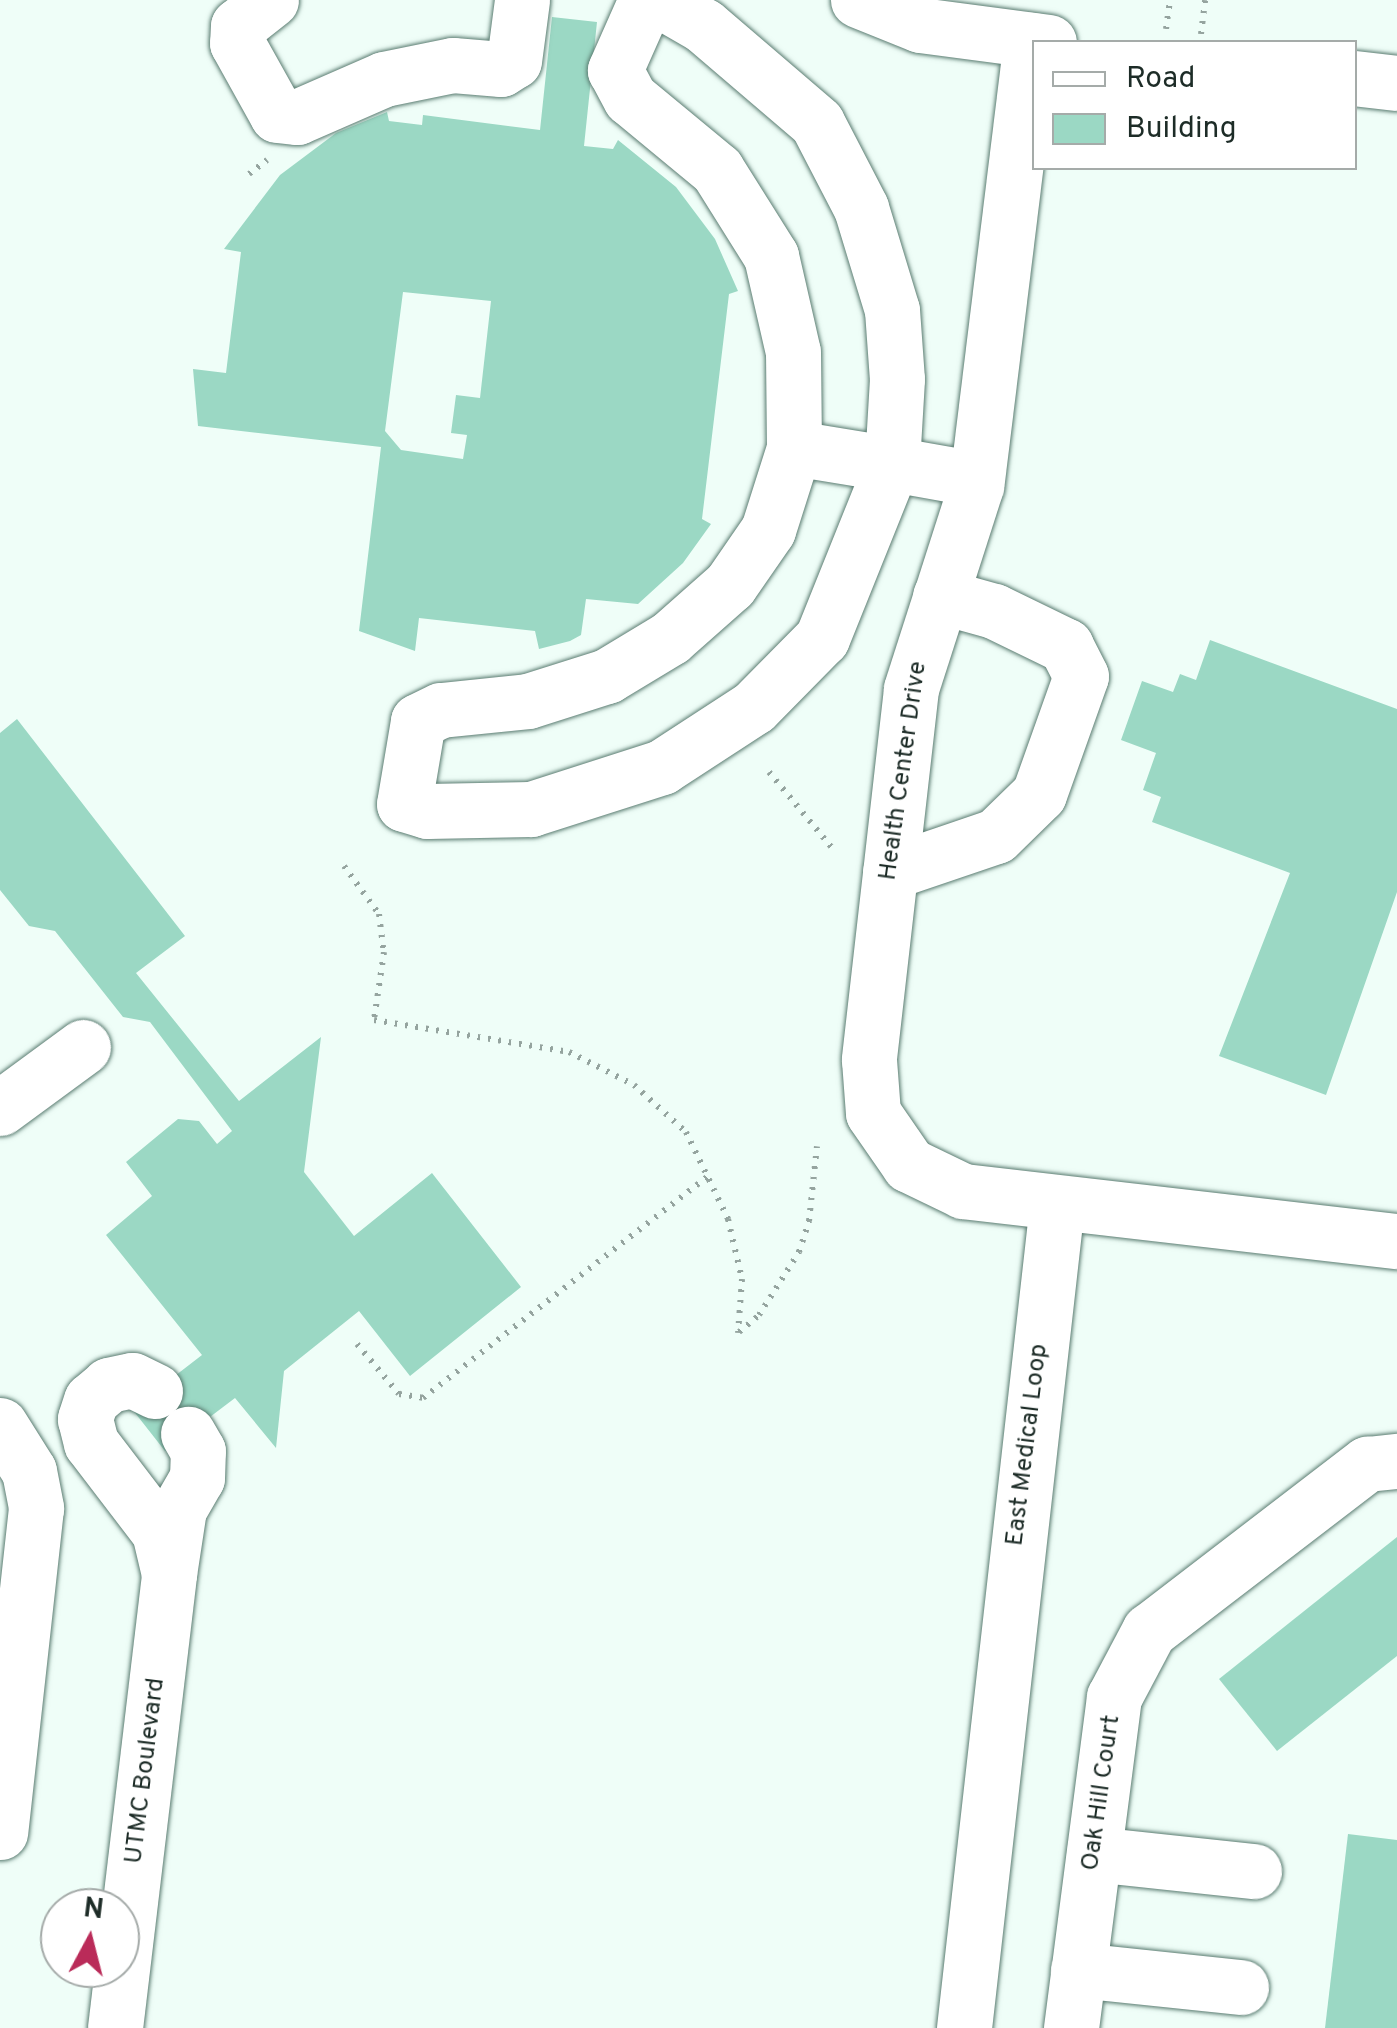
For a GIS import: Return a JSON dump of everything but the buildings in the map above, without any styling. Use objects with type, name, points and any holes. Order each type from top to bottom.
[{"type":"street","points":[[272,0],[238,26],[237,44],[277,115],[297,116],[384,78],[453,65],[501,69],[514,61],[522,0]]},
{"type":"street","points":[[646,0],[614,70],[630,98],[717,170],[771,256],[793,352],[794,448],[768,530],[730,585],[670,638],[607,676],[528,701],[441,710],[418,720],[404,804],[428,811],[531,809],[662,767],[754,706],[822,638],[892,464],[898,380],[892,310],[861,208],[817,122],[704,26],[659,0]]},
{"type":"street","points":[[858,0],[920,25],[1032,41]]},
{"type":"street","points":[[1357,78],[1397,83]]},
{"type":"street","name":"Health Center Drive","points":[[1032,97],[976,479],[911,689],[869,1060],[876,1122],[899,1156],[930,1180],[963,1192],[1056,1204]]},
{"type":"street","points":[[794,448],[976,479]]},
{"type":"street","points":[[890,872],[996,836],[1039,794],[1082,676],[1066,646],[994,611],[940,596]]},
{"type":"street","points":[[0,1108],[82,1047]]},
{"type":"street","points":[[1056,1204],[1397,1242]]},
{"type":"street","name":"East Medical Loop","points":[[964,2028],[1056,1204]]},
{"type":"street","name":"UTMC Boulevard","points":[[155,1391],[132,1380],[108,1385],[91,1400],[85,1419],[91,1443],[158,1532],[169,1574]]},
{"type":"street","points":[[0,1424],[29,1471],[36,1508],[0,1832]]},
{"type":"street","name":"UTMC Boulevard","points":[[115,2028],[169,1574],[179,1509],[197,1478],[198,1451],[188,1434]]},
{"type":"street","name":"Oak Hill Court","points":[[1071,2028],[1114,1697],[1149,1631],[1367,1464],[1397,1461]]},
{"type":"street","points":[[1094,1854],[1254,1871]]},
{"type":"street","points":[[1078,1970],[1241,1988]]},
{"type":"path","points":[[1166,30],[1170,0]]},
{"type":"path","points":[[1201,34],[1205,0]]},
{"type":"path","points":[[249,174],[275,154]]},
{"type":"path","points":[[770,772],[832,848]]},
{"type":"path","points":[[344,866],[379,914],[384,952],[374,1020],[569,1052],[634,1085],[686,1132],[711,1174],[742,1278],[738,1333],[759,1315],[799,1252],[810,1220],[817,1146]]},
{"type":"path","points":[[357,1344],[399,1394],[423,1398],[711,1174]]}]
